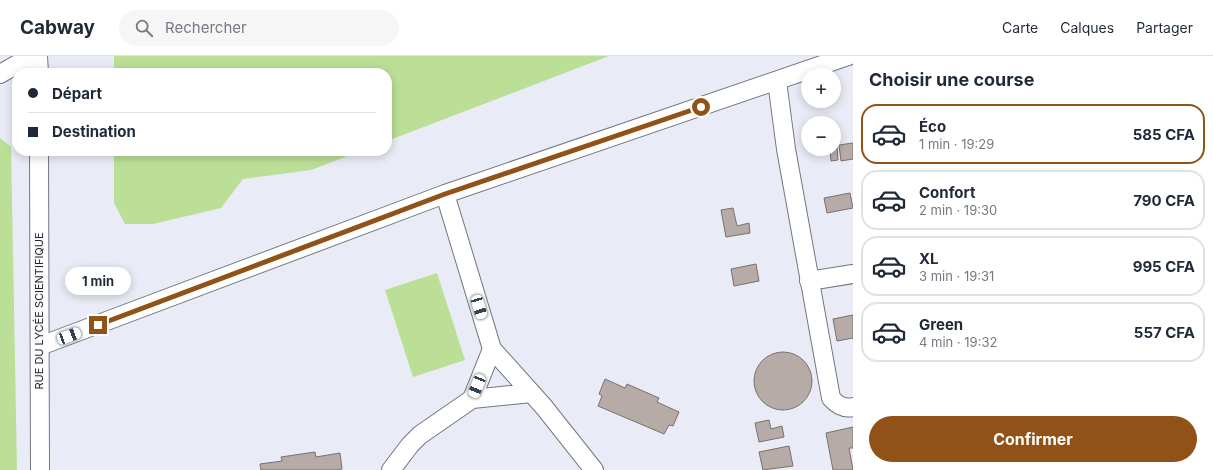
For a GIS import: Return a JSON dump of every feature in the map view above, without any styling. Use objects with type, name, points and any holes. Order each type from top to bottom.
[{"type":"street","points":[[0,74],[32,56]]},
{"type":"street","points":[[38,56],[38,68]]},
{"type":"street","points":[[40,346],[445,194],[777,81],[836,58]]},
{"type":"street","points":[[777,81],[786,149],[831,398],[837,406],[848,408],[853,407]]},
{"type":"street","name":"RUE DU LYCÉE SCIENTIFIQUE","points":[[39,156],[40,470]]},
{"type":"street","points":[[445,194],[492,349],[531,393],[594,470]]},
{"type":"street","points":[[809,281],[853,274]]},
{"type":"street","points":[[472,399],[492,349]]},
{"type":"street","points":[[391,470],[410,445],[420,435],[472,399],[531,393]]},
{"type":"green space","points":[[114,56],[609,56],[392,139],[392,68],[114,68]]},
{"type":"green space","points":[[0,138],[11,147],[17,470],[0,470]]},
{"type":"green space","points":[[114,156],[348,156],[311,170],[243,179],[221,208],[153,224],[125,224],[114,203]]},
{"type":"green space","points":[[437,273],[465,360],[413,377],[385,290]]},
{"type":"building","points":[[853,143],[853,159],[841,161],[841,145]]},
{"type":"building","points":[[831,156],[838,156],[838,160],[831,161]]},
{"type":"building","points":[[850,193],[853,208],[827,213],[824,198]]},
{"type":"building","points":[[733,208],[737,226],[749,223],[750,233],[726,237],[721,210]]},
{"type":"building","points":[[756,264],[759,281],[734,286],[731,269]]},
{"type":"building","points":[[853,315],[853,338],[837,341],[833,319]]},
{"type":"building","points":[[783,352],[794,354],[807,365],[810,370],[812,381],[810,392],[799,405],[794,408],[783,410],[772,408],[759,397],[756,392],[754,381],[756,370],[767,357],[772,354]]},
{"type":"building","points":[[605,379],[625,388],[627,384],[659,398],[657,402],[679,412],[673,426],[669,425],[664,434],[598,406],[602,396],[599,394]]},
{"type":"building","points":[[769,420],[771,429],[782,426],[784,437],[759,442],[755,423]]},
{"type":"building","points":[[853,427],[853,448],[849,448],[853,470],[833,470],[826,433]]},
{"type":"building","points":[[789,446],[793,466],[763,470],[759,452]]},
{"type":"building","points":[[315,452],[316,457],[340,453],[342,469],[261,470],[260,464],[282,461],[281,457]]},
{"type":"route","points":[[98,325],[445,194],[701,107]]}]
